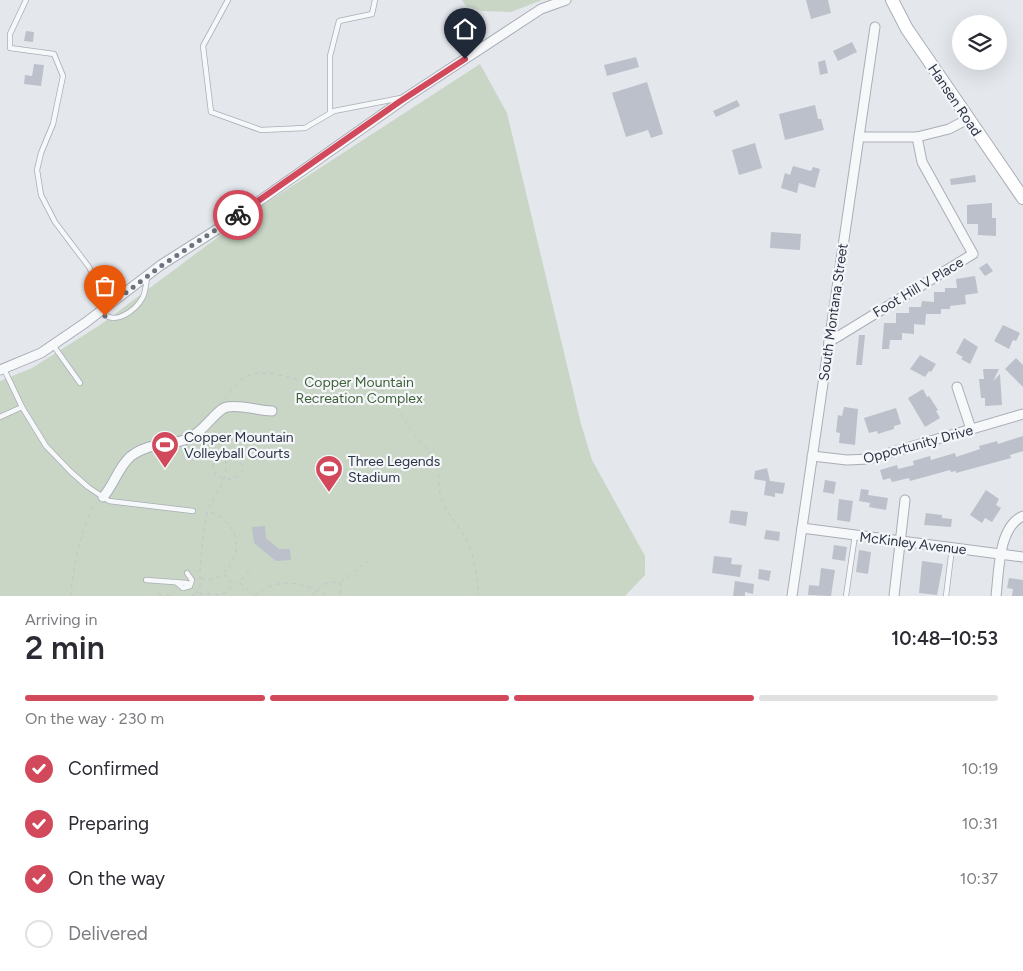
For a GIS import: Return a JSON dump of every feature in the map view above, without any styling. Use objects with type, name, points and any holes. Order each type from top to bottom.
[{"type":"street","points":[[2,370],[41,353],[161,266],[235,218],[407,97],[540,9],[566,0]]},
{"type":"street","name":"Hansen Road","points":[[892,0],[907,29],[1023,198]]},
{"type":"street","name":"South Montana Street","points":[[792,596],[875,27]]},
{"type":"street","points":[[859,137],[917,136],[948,129],[968,119]]},
{"type":"street","name":"Foot Hill V Place","points":[[829,342],[973,254],[922,162],[917,136]]},
{"type":"street","points":[[957,387],[972,429]]},
{"type":"street","points":[[100,499],[107,492],[131,456],[143,449],[158,444],[189,438],[209,424],[220,409],[234,406],[272,411]]},
{"type":"street","name":"Opportunity Drive","points":[[812,456],[847,460],[869,459],[1023,414]]},
{"type":"street","points":[[894,596],[905,500]]},
{"type":"street","points":[[996,596],[1001,554],[1006,533],[1014,520],[1023,516]]},
{"type":"street","name":"McKinley Avenue","points":[[802,528],[1023,557]]},
{"type":"lane","points":[[26,0],[10,34],[10,48],[54,54],[63,76],[52,124],[41,153],[38,170],[41,196],[55,222],[89,267],[109,318],[121,317],[140,301],[146,290],[147,277]]},
{"type":"lane","points":[[228,0],[203,46],[211,112],[261,130],[305,128],[334,111],[407,97]]},
{"type":"lane","points":[[330,113],[330,56],[339,21],[372,14],[375,0]]},
{"type":"lane","points":[[53,345],[80,383]]},
{"type":"lane","points":[[2,370],[46,446],[100,499],[193,511]]},
{"type":"lane","points":[[0,417],[22,407]]},
{"type":"lane","points":[[846,596],[855,535]]},
{"type":"lane","points":[[946,596],[952,548]]},
{"type":"lane","points":[[146,580],[176,582],[184,588],[192,581],[188,573]]},
{"type":"path","points":[[220,409],[236,384],[244,377],[255,373],[269,372],[321,383],[364,384],[379,389],[393,399],[409,427],[430,452],[437,466],[441,497],[461,531],[474,562],[478,596]]},
{"type":"path","points":[[192,596],[200,589],[206,516],[224,479],[225,458],[222,444],[209,424]]},
{"type":"path","points":[[225,458],[233,458],[243,466],[243,472],[239,477],[224,479],[215,474],[213,467],[217,460],[225,458]]},
{"type":"path","points":[[71,596],[73,574],[86,522],[91,509],[100,499]]},
{"type":"path","points":[[201,578],[212,580],[223,574],[229,567],[237,546],[235,533],[229,523],[219,515],[208,511]]},
{"type":"path","points":[[313,596],[316,590],[329,582],[340,583],[368,561]]},
{"type":"path","points":[[189,585],[196,593],[222,596],[235,586],[252,567]]},
{"type":"path","points":[[223,574],[235,586]]},
{"type":"path","points":[[239,582],[255,596],[263,588],[275,584],[288,583],[316,590],[327,596]]},
{"type":"path","points":[[340,583],[340,596]]},
{"type":"path","points":[[158,594],[174,596]]},
{"type":"green space","points":[[462,0],[542,0],[511,12],[482,11],[466,6]]},
{"type":"green space","name":"Copper Mountain Recreation Complex","points":[[480,64],[507,113],[581,424],[592,460],[645,556],[645,575],[625,596],[0,596],[0,381],[32,368],[100,325],[249,214]]},
{"type":"building","points":[[806,0],[828,0],[831,13],[811,19]]},
{"type":"building","points":[[26,31],[34,32],[33,42],[24,41]]},
{"type":"building","points":[[852,42],[857,52],[838,61],[833,51]]},
{"type":"building","points":[[636,57],[639,67],[607,76],[604,65]]},
{"type":"building","points":[[825,60],[828,73],[820,75],[818,62]]},
{"type":"building","points":[[34,64],[44,65],[41,86],[24,84],[25,75],[32,76]]},
{"type":"building","points":[[647,82],[663,134],[651,138],[648,130],[626,137],[612,93]]},
{"type":"building","points":[[737,100],[740,106],[716,117],[713,111]]},
{"type":"building","points":[[815,105],[818,119],[821,119],[824,130],[785,140],[779,114]]},
{"type":"building","points":[[755,143],[762,168],[739,175],[732,150]]},
{"type":"building","points":[[793,166],[811,171],[813,167],[820,169],[815,188],[799,183],[797,193],[781,188],[785,173],[790,175]]},
{"type":"building","points":[[975,175],[976,182],[951,185],[950,179]]},
{"type":"building","points":[[992,203],[992,218],[996,218],[996,236],[978,235],[978,224],[967,224],[967,205]]},
{"type":"building","points":[[771,232],[801,234],[800,250],[770,248]]},
{"type":"building","points":[[987,263],[993,271],[985,276],[979,268]]},
{"type":"building","points":[[975,276],[978,293],[965,295],[966,304],[950,306],[950,309],[941,309],[941,314],[926,314],[925,325],[914,324],[914,334],[902,333],[902,340],[890,340],[889,349],[882,349],[884,323],[896,323],[896,313],[909,313],[909,307],[921,307],[922,301],[934,302],[934,292],[945,292],[945,288],[957,288],[956,279]]},
{"type":"building","points":[[1003,325],[1020,333],[1016,341],[1013,340],[1009,349],[994,341]]},
{"type":"building","points":[[859,335],[865,335],[862,365],[856,365]]},
{"type":"building","points":[[964,338],[978,347],[970,364],[961,359],[963,357],[956,353]]},
{"type":"building","points":[[920,355],[936,364],[925,377],[910,369]]},
{"type":"building","points":[[1016,358],[1023,365],[1023,387],[1005,369]]},
{"type":"building","points":[[983,369],[999,369],[993,381],[1000,374],[1002,405],[985,406],[985,398],[981,398],[979,379],[984,379]]},
{"type":"building","points":[[923,389],[938,410],[936,411],[940,418],[925,427],[908,398]]},
{"type":"building","points":[[844,407],[858,409],[855,445],[839,443],[840,433],[836,432],[838,415],[842,416]]},
{"type":"building","points":[[896,408],[901,424],[894,426],[894,429],[878,434],[877,431],[869,433],[864,418]]},
{"type":"building","points":[[1023,436],[1023,451],[1010,455],[1011,458],[956,473],[956,471],[951,472],[950,470],[910,481],[909,478],[892,482],[890,478],[883,480],[880,470],[897,465],[898,469],[914,465],[913,461],[930,456],[931,460],[955,453],[956,457],[980,449],[979,446],[997,441],[998,444]]},
{"type":"building","points":[[767,468],[770,481],[785,483],[783,494],[775,493],[775,497],[764,495],[766,481],[754,479],[755,471]]},
{"type":"building","points":[[825,480],[836,482],[834,494],[823,492]]},
{"type":"building","points":[[861,489],[869,490],[868,495],[888,498],[886,510],[869,507],[870,503],[859,501]]},
{"type":"building","points":[[986,490],[999,499],[996,505],[1001,508],[992,522],[985,518],[982,523],[970,515]]},
{"type":"building","points":[[839,499],[853,501],[850,522],[837,520]]},
{"type":"building","points":[[731,510],[748,512],[746,526],[729,523]]},
{"type":"building","points":[[926,513],[942,515],[942,518],[952,519],[951,527],[924,525]]},
{"type":"building","points":[[265,526],[266,538],[279,549],[290,549],[291,560],[276,561],[254,543],[252,527]]},
{"type":"building","points":[[766,530],[780,532],[779,541],[764,539]]},
{"type":"building","points":[[834,545],[847,547],[845,561],[832,559]]},
{"type":"building","points":[[859,550],[871,552],[868,574],[856,572]]},
{"type":"building","points":[[714,556],[732,558],[731,564],[742,565],[740,577],[712,573]]},
{"type":"building","points":[[922,561],[943,564],[937,595],[919,593]]},
{"type":"building","points":[[821,568],[835,570],[831,596],[808,595],[809,585],[819,586]]},
{"type":"building","points":[[759,569],[771,571],[769,581],[758,579]]},
{"type":"building","points":[[1009,578],[1023,580],[1023,596],[1012,596],[1013,589],[1007,588]]},
{"type":"building","points":[[735,581],[754,584],[753,594],[745,592],[745,596],[733,596]]},
{"type":"way so far","points":[[105,316],[102,311],[161,266],[238,215]]},
{"type":"place","name":"Copper Mountain Volleyball Courts","points":[[165,469]]},
{"type":"place","name":"Three Legends Stadium","points":[[329,493]]},
{"type":"route","points":[[238,215],[399,102],[465,59]]}]
